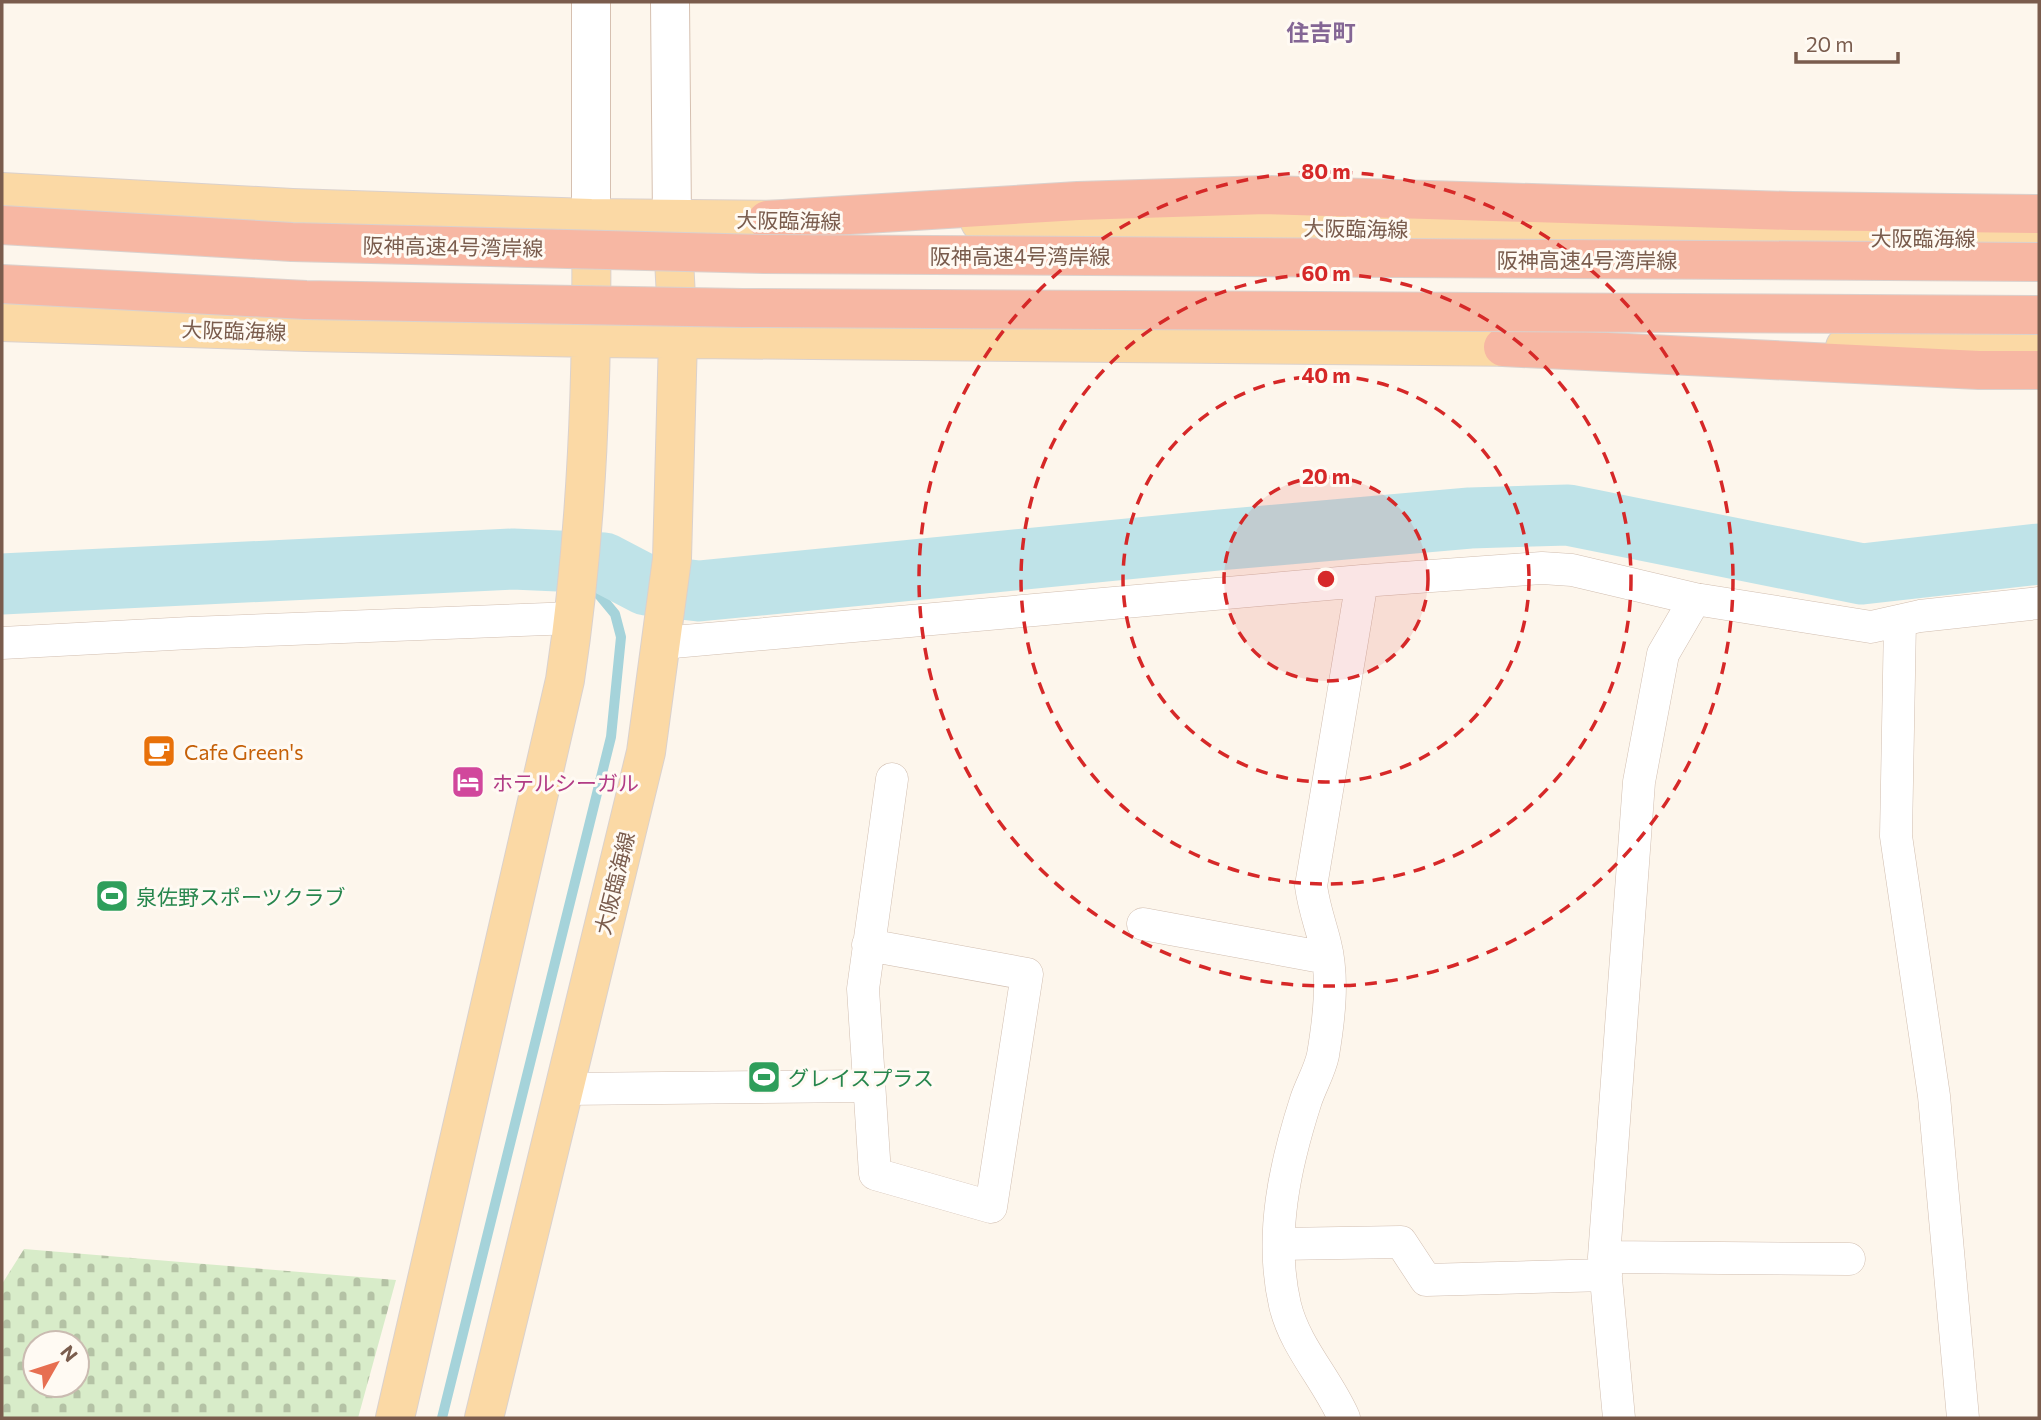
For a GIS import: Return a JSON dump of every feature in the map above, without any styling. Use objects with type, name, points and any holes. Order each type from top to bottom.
[{"type":"highway","points":[[768,220],[1078,201],[1266,195],[1792,211],[2039,214]]},
{"type":"highway","name":"阪神高速4号湾岸線","points":[[2,225],[292,242],[764,254],[2039,262]]},
{"type":"highway","points":[[2,284],[306,300],[743,308],[2039,315]]},
{"type":"highway","points":[[1503,347],[1979,370],[2039,370]]},
{"type":"main road","name":"大阪臨海線","points":[[2,192],[292,208],[591,218],[2039,237]]},
{"type":"main road","points":[[396,1418],[565,680],[575,609],[582,526],[593,338],[591,218]]},
{"type":"main road","name":"大阪臨海線","points":[[484,1418],[646,752],[672,559],[678,338],[672,219]]},
{"type":"main road","name":"大阪臨海線","points":[[2,322],[593,338],[1503,347],[2039,347]]},
{"type":"street","points":[[591,2],[591,218]]},
{"type":"street","points":[[670,2],[672,219]]},
{"type":"street","points":[[663,630],[1542,568],[1573,570],[1695,599],[1871,627],[1920,616],[2039,603]]},
{"type":"street","points":[[1344,1418],[1301,1344],[1285,1306],[1278,1257],[1281,1196],[1306,1099],[1322,1058],[1330,995],[1326,944],[1315,912],[1311,886],[1362,581]]},
{"type":"street","points":[[1619,1418],[1605,1266],[1639,782],[1663,654],[1695,599]]},
{"type":"street","points":[[2,643],[575,609]]},
{"type":"street","points":[[1900,621],[1896,836],[1934,1097],[1963,1418]]},
{"type":"street","points":[[868,944],[1027,974],[991,1207],[875,1174],[863,989],[868,944],[892,779]]},
{"type":"street","points":[[1143,923],[1327,958]]},
{"type":"street","points":[[564,1089],[869,1086]]},
{"type":"street","points":[[1279,1244],[1401,1242],[1426,1280],[1605,1266],[1849,1259]]},
{"type":"green space","points":[[24,1249],[396,1280],[358,1418],[2,1418],[2,1284]]},
{"type":"waterway","points":[[2,584],[513,559],[604,563],[646,585],[699,591],[1470,518],[1568,515],[1862,574],[2039,554]]},
{"type":"waterway","points":[[513,559],[571,579]]},
{"type":"waterway","points":[[442,1418],[611,737],[621,637],[615,614],[591,585],[586,584]]},
{"type":"place","name":"Cafe Green's","points":[[159,751]]},
{"type":"place","name":"ホテルシーガル","points":[[468,782]]},
{"type":"place","name":"泉佐野スポーツクラブ","points":[[112,896]]},
{"type":"place","name":"グレイスプラス","points":[[764,1077]]},
{"type":"district","name":"住吉町","points":[[1321,32]]}]
